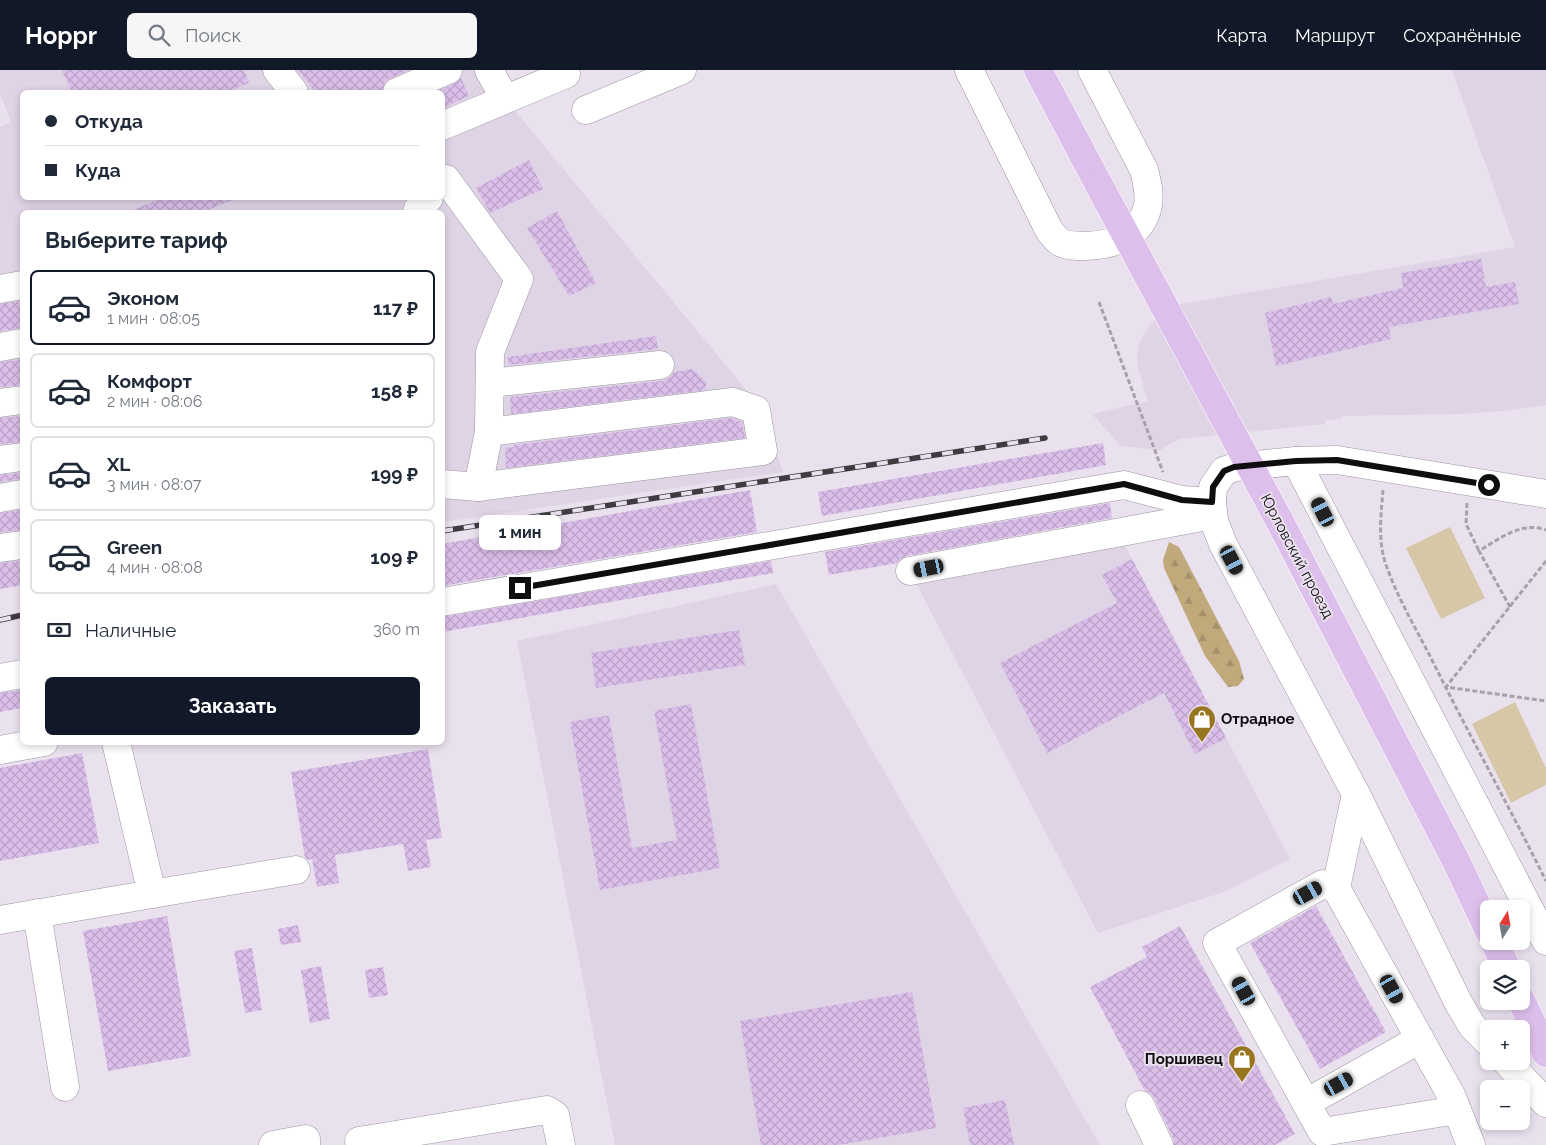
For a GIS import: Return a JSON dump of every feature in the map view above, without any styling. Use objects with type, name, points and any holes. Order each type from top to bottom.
[{"type":"main road","name":"Юрловский проезд","points":[[1038,70],[1279,520],[1456,861],[1480,912]]},
{"type":"main road","points":[[1526,1010],[1546,1053]]},
{"type":"street","points":[[277,70],[292,90]]},
{"type":"street","points":[[402,90],[448,70]]},
{"type":"street","points":[[489,70],[505,99]]},
{"type":"street","points":[[586,110],[682,70]]},
{"type":"street","points":[[969,70],[1049,230],[1060,242],[1078,246],[1100,246],[1119,241],[1132,234],[1142,222],[1148,205],[1148,188],[1144,170],[1092,70]]},
{"type":"street","points":[[445,125],[566,74]]},
{"type":"street","points":[[445,189],[519,279],[490,352],[489,432],[478,487]]},
{"type":"street","points":[[418,210],[426,200]]},
{"type":"street","points":[[0,289],[20,285]]},
{"type":"street","points":[[0,347],[20,343]]},
{"type":"street","points":[[490,383],[660,364]]},
{"type":"street","points":[[0,403],[20,400]]},
{"type":"street","points":[[445,484],[478,487],[763,452],[756,410],[733,402],[489,432]]},
{"type":"street","points":[[0,460],[20,457]]},
{"type":"street","points":[[1480,1034],[1472,1026],[1458,1002],[1356,794],[1223,544],[1214,521],[1213,487],[1224,471],[1234,467],[1296,461],[1337,460],[1546,494]]},
{"type":"street","points":[[1296,461],[1546,942]]},
{"type":"street","points":[[445,601],[1124,484],[1213,509]]},
{"type":"street","points":[[0,498],[20,494]]},
{"type":"street","points":[[910,571],[1213,509]]},
{"type":"street","points":[[0,548],[20,545]]},
{"type":"street","points":[[0,678],[20,674]]},
{"type":"street","points":[[0,750],[28,745]]},
{"type":"street","points":[[117,745],[152,894]]},
{"type":"street","points":[[1356,794],[1336,888],[1451,1095],[1471,1145]]},
{"type":"street","points":[[0,920],[296,870]]},
{"type":"street","points":[[1336,888],[1323,884],[1217,943],[1322,1132],[1457,1110]]},
{"type":"street","points":[[37,913],[65,1087]]},
{"type":"street","points":[[1306,1103],[1420,1039]]},
{"type":"street","points":[[1515,1070],[1546,1103]]},
{"type":"street","points":[[1140,1105],[1159,1145]]},
{"type":"street","points":[[359,1141],[410,1139],[517,1124],[541,1110],[552,1111],[555,1115],[561,1145]]},
{"type":"street","points":[[273,1145],[306,1140],[306,1145]]},
{"type":"path","points":[[1099,302],[1165,477]]},
{"type":"path","points":[[1383,488],[1380,516],[1381,534],[1385,562],[1396,590],[1516,819],[1546,881]]},
{"type":"path","points":[[1467,499],[1466,524],[1510,607]]},
{"type":"path","points":[[1479,551],[1511,532],[1526,528],[1546,530]]},
{"type":"path","points":[[1446,688],[1546,562]]},
{"type":"path","points":[[1446,688],[1546,701]]},
{"type":"shaded area","points":[[0,70],[486,70],[511,106],[758,404],[783,472],[445,522],[445,210],[20,210],[20,585],[0,589],[0,127],[11,122],[0,93]]},
{"type":"shaded area","points":[[1452,70],[1546,70],[1546,405],[1461,414],[1341,416],[1341,419],[1325,420],[1325,424],[1179,439],[1160,450],[1121,446],[1092,414],[1148,401],[1138,369],[1139,343],[1149,326],[1169,306],[1515,247]]},
{"type":"shaded area","points":[[1113,525],[1290,859],[1224,892],[1098,933],[905,562]]},
{"type":"shaded area","points":[[1450,527],[1485,598],[1441,619],[1406,548]]},
{"type":"shaded area","points":[[776,584],[1100,1145],[615,1145],[517,641]]},
{"type":"shaded area","points":[[1515,702],[1546,768],[1546,785],[1511,803],[1472,724]]},
{"type":"green space","points":[[1169,542],[1179,547],[1239,661],[1244,679],[1238,686],[1228,687],[1205,656],[1164,568],[1163,560]]},
{"type":"building","points":[[62,70],[244,70],[249,83],[231,90],[71,90]]},
{"type":"building","points":[[298,70],[409,70],[385,82],[383,90],[313,90]]},
{"type":"building","points":[[461,78],[469,96],[445,107],[445,90],[440,90],[454,84]]},
{"type":"building","points":[[529,160],[543,189],[490,213],[476,188]]},
{"type":"building","points":[[157,200],[232,200],[208,210],[133,210]]},
{"type":"building","points":[[557,211],[596,283],[569,296],[527,228]]},
{"type":"building","points":[[1481,259],[1486,287],[1515,282],[1519,304],[1389,327],[1391,339],[1276,366],[1265,313],[1331,297],[1333,304],[1403,288],[1401,273]]},
{"type":"building","points":[[20,301],[20,328],[0,331],[0,304]]},
{"type":"building","points":[[656,336],[658,349],[509,365],[508,357]]},
{"type":"building","points":[[20,359],[20,385],[0,387],[0,362]]},
{"type":"building","points":[[693,369],[706,382],[706,390],[511,414],[510,397],[662,381],[669,378],[674,372]]},
{"type":"building","points":[[20,416],[20,442],[0,444],[0,418]]},
{"type":"building","points":[[731,418],[742,422],[745,438],[506,468],[505,448],[514,447],[514,445]]},
{"type":"building","points":[[1103,443],[1106,465],[822,516],[818,492]]},
{"type":"building","points":[[20,473],[20,479],[0,482],[0,475]]},
{"type":"building","points":[[750,490],[757,532],[445,585],[445,543]]},
{"type":"building","points":[[1110,503],[1112,518],[907,556],[900,559],[897,563],[829,575],[825,552]]},
{"type":"building","points":[[20,510],[20,530],[0,532],[0,513]]},
{"type":"building","points":[[1132,559],[1226,738],[1195,754],[1164,693],[1047,753],[1000,663],[1117,603],[1102,575]]},
{"type":"building","points":[[20,561],[20,585],[0,589],[0,563]]},
{"type":"building","points":[[771,561],[773,573],[445,631],[445,616]]},
{"type":"building","points":[[739,630],[745,665],[596,688],[591,653]]},
{"type":"building","points":[[20,690],[20,708],[0,712],[0,693]]},
{"type":"building","points":[[691,704],[720,868],[600,890],[570,722],[609,715],[632,848],[677,840],[654,711]]},
{"type":"building","points":[[428,749],[442,838],[426,840],[431,867],[408,871],[403,844],[335,855],[339,883],[317,887],[312,859],[308,860],[305,858],[291,772]]},
{"type":"building","points":[[82,753],[99,843],[0,861],[0,768]]},
{"type":"building","points":[[1316,906],[1386,1032],[1320,1069],[1250,943]]},
{"type":"building","points":[[167,916],[191,1056],[108,1071],[83,931]]},
{"type":"building","points":[[298,925],[301,942],[281,945],[278,929]]},
{"type":"building","points":[[1180,926],[1295,1134],[1275,1145],[1174,1145],[1173,1138],[1154,1098],[1149,1092],[1145,1091],[1090,987],[1147,957],[1142,947]]},
{"type":"building","points":[[252,948],[262,1010],[245,1013],[234,951]]},
{"type":"building","points":[[321,966],[330,1019],[310,1023],[301,970]]},
{"type":"building","points":[[383,967],[388,995],[369,998],[365,970]]},
{"type":"building","points":[[912,992],[936,1128],[839,1145],[761,1145],[740,1021]]},
{"type":"building","points":[[1005,1100],[1014,1145],[970,1145],[963,1108]]},
{"type":"railway","points":[[445,531],[1045,438]]},
{"type":"railway","points":[[0,620],[20,615]]},
{"type":"place","name":"Отрадное","points":[[1202,743]]},
{"type":"place","name":"Поршивец","points":[[1242,1083]]},
{"type":"route","points":[[520,588],[1124,484],[1182,500],[1212,502],[1213,487],[1219,476],[1224,471],[1234,467],[1296,461],[1337,460],[1489,485]]}]
